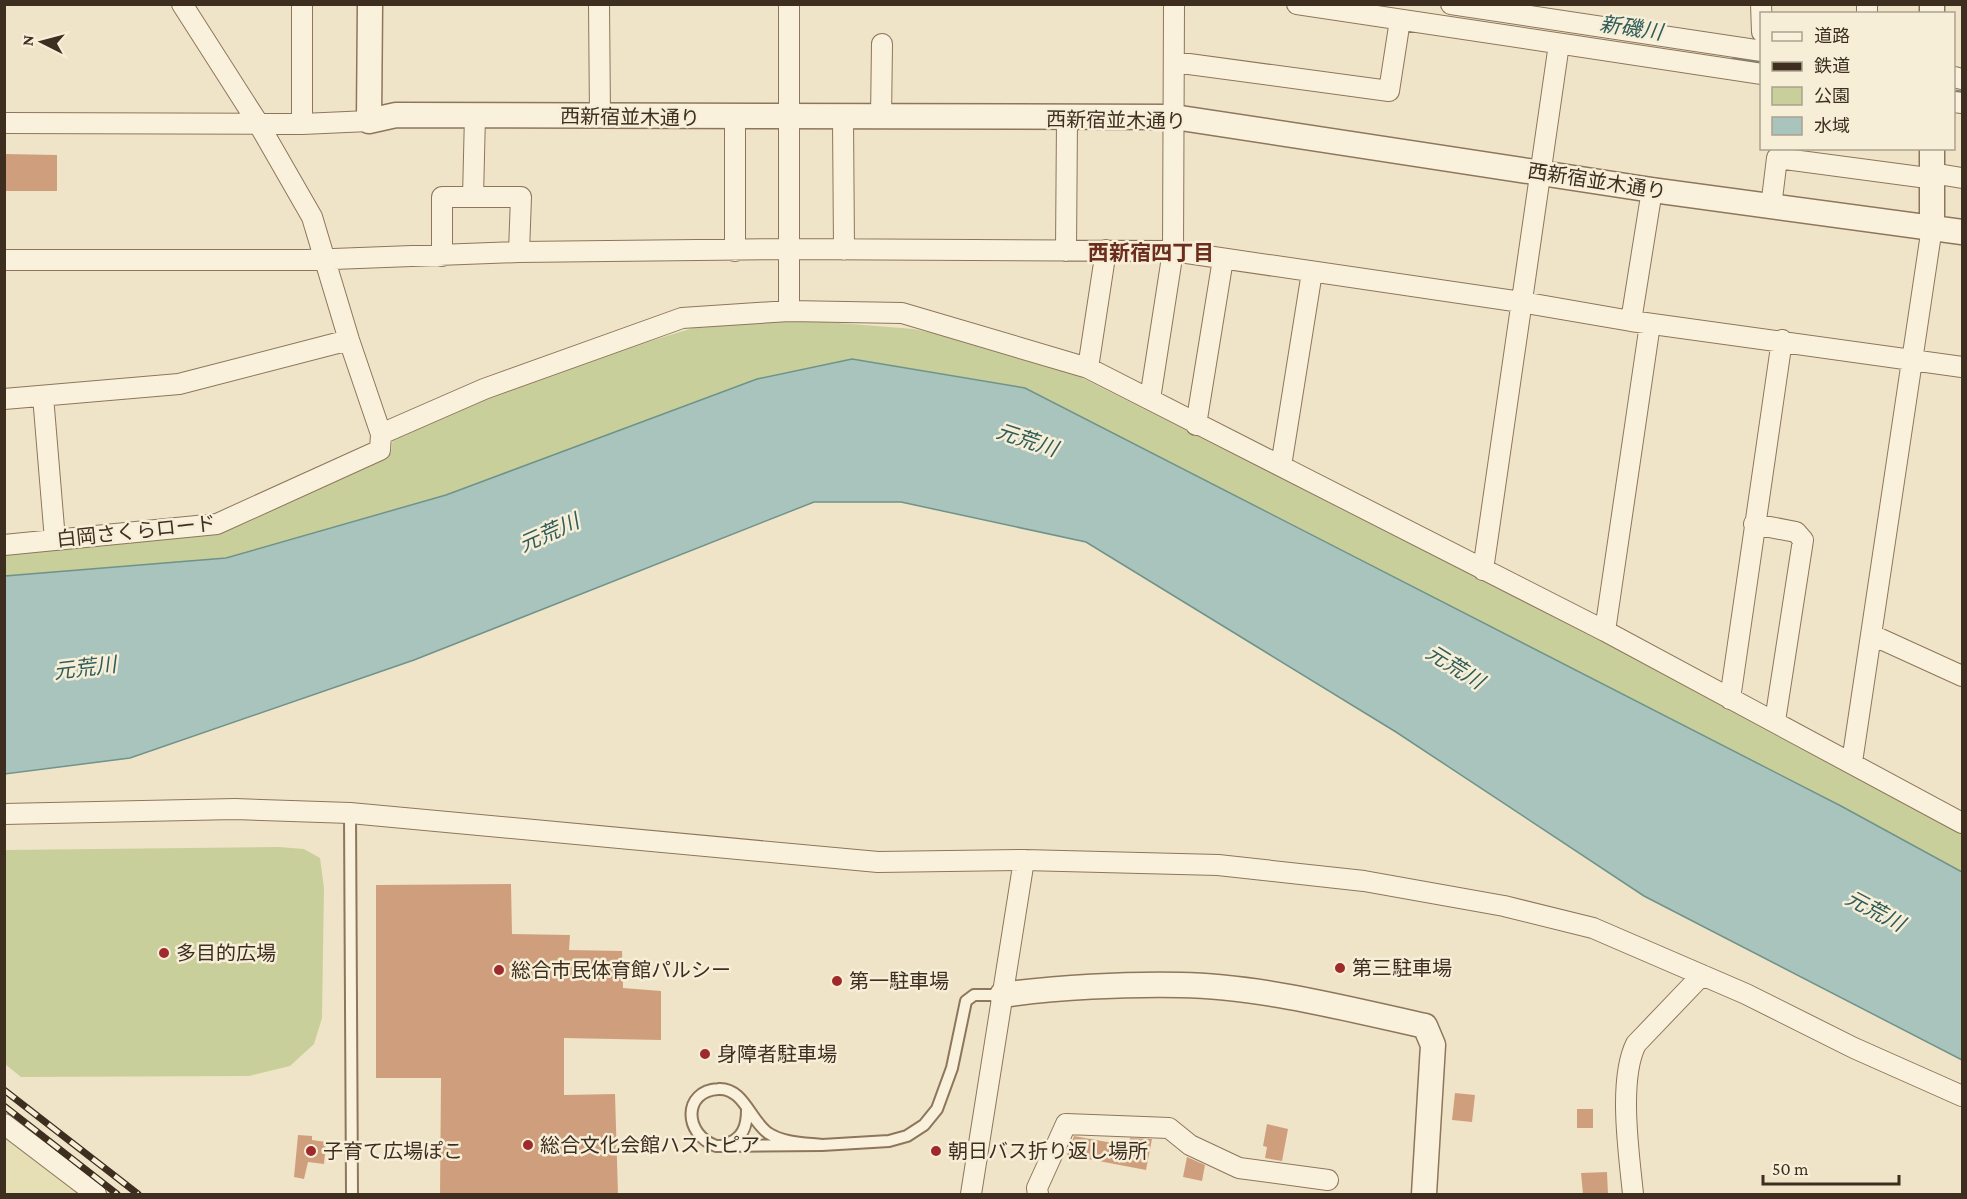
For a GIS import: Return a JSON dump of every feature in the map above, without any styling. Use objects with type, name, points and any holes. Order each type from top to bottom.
[{"type":"street","points":[[182,4],[258,123],[312,216],[349,340],[381,434],[484,389],[682,318],[789,312],[902,313],[964,329],[1088,368],[1196,425],[1605,630],[1962,823]]},
{"type":"street","points":[[302,4],[302,124]]},
{"type":"street","points":[[4,123],[302,124],[369,121],[370,4]]},
{"type":"street","points":[[599,4],[600,116]]},
{"type":"street","points":[[789,4],[789,312]]},
{"type":"street","points":[[1150,399],[1173,251],[1174,4]]},
{"type":"street","points":[[1297,4],[1760,74]]},
{"type":"street","points":[[1461,5],[1560,12],[1760,51]]},
{"type":"street","points":[[1174,62],[1389,91],[1400,20]]},
{"type":"street","points":[[881,118],[882,44]]},
{"type":"street","points":[[1483,570],[1559,44]]},
{"type":"street","name":"西新宿並木通り","points":[[369,121],[396,115],[1067,119],[1173,117],[1541,171],[1652,190],[1962,232]]},
{"type":"street","points":[[473,197],[475,115]]},
{"type":"street","points":[[735,118],[735,251]]},
{"type":"street","points":[[843,118],[844,250]]},
{"type":"street","points":[[1066,251],[1067,119]]},
{"type":"street","points":[[1852,762],[1932,227],[1932,150]]},
{"type":"street","points":[[1771,207],[1777,158],[1920,177],[1962,178]]},
{"type":"street","points":[[1605,630],[1640,323],[1652,190]]},
{"type":"street","points":[[442,256],[442,197],[520,197],[519,252]]},
{"type":"street","points":[[4,260],[325,260],[519,252],[788,249],[1173,251],[1521,302],[1640,323],[1782,340],[1962,367]]},
{"type":"street","points":[[1088,368],[1106,250]]},
{"type":"street","points":[[1196,425],[1223,259]]},
{"type":"street","points":[[1281,466],[1312,272]]},
{"type":"street","points":[[4,399],[179,384],[349,340]]},
{"type":"street","points":[[1730,699],[1782,340]]},
{"type":"street","points":[[43,396],[55,540]]},
{"type":"street","name":"白岡さくらロード","points":[[4,544],[217,524],[380,450],[381,434]]},
{"type":"street","points":[[1754,524],[1796,532],[1803,540],[1775,721]]},
{"type":"street","points":[[1872,635],[1962,676]]},
{"type":"street","points":[[4,814],[235,809],[350,813],[878,862],[1024,860],[1218,865],[1364,881],[1504,906],[1593,928],[1702,975],[1854,1048],[1962,1096]]},
{"type":"street","points":[[970,1194],[1024,860]]},
{"type":"street","points":[[1633,1194],[1627,1127],[1629,1057],[1636,1044],[1702,975]]},
{"type":"street","points":[[1002,995],[1181,985],[1229,989],[1335,1006],[1425,1026],[1433,1045],[1424,1194]]},
{"type":"street","points":[[4,1124],[96,1194]]},
{"type":"street","points":[[1038,1194],[1037,1188],[1066,1124],[1169,1128],[1190,1145],[1239,1168],[1328,1180]]},
{"type":"lane","points":[[350,813],[352,1194]]},
{"type":"lane","points":[[822,1145],[785,1141],[768,1133],[747,1110],[740,1098],[730,1091],[718,1089],[706,1092],[697,1099],[691,1120],[696,1134],[705,1142],[716,1146],[822,1145],[889,1142],[907,1136],[924,1125],[937,1108],[952,1068],[966,1001],[974,995],[1002,995]]},
{"type":"lane","points":[[716,1146],[730,1144],[741,1136],[747,1124],[747,1110]]},
{"type":"shaded area","points":[[5,1135],[78,1194],[5,1194]]},
{"type":"green space","points":[[789,319],[914,329],[1043,358],[1962,823],[1962,872],[1841,806],[1025,388],[852,359],[446,495],[226,558],[5,576],[5,552],[217,534],[391,453],[393,437],[571,365],[703,325]]},
{"type":"green space","name":"多目的広場","points":[[279,847],[304,849],[320,858],[324,888],[322,1018],[314,1044],[290,1066],[249,1076],[21,1077],[5,1064],[5,850]]},
{"type":"water","name":"元荒川","points":[[852,359],[1025,388],[1841,806],[1962,872],[1962,1060],[1644,896],[1396,732],[1086,542],[901,502],[814,502],[414,660],[130,758],[5,774],[5,576],[226,558],[446,495],[757,379]]},
{"type":"building","points":[[4,154],[57,155],[57,191],[4,191]]},
{"type":"building","name":"総合市民体育館パルシー","points":[[511,884],[512,934],[570,935],[569,950],[622,951],[623,988],[661,991],[661,1040],[564,1038],[564,1095],[615,1094],[618,1194],[440,1194],[441,1078],[376,1078],[376,885]]},
{"type":"building","points":[[1455,1093],[1475,1095],[1472,1122],[1452,1120]]},
{"type":"building","points":[[1577,1109],[1593,1109],[1593,1128],[1577,1128]]},
{"type":"building","points":[[1267,1124],[1288,1129],[1282,1161],[1265,1158],[1267,1147],[1263,1146]]},
{"type":"building","name":"子育て広場ぽこ","points":[[298,1135],[312,1136],[312,1140],[326,1142],[324,1164],[308,1162],[304,1179],[294,1177]]},
{"type":"building","points":[[1074,1136],[1129,1146],[1130,1138],[1152,1139],[1146,1170],[1067,1155]]},
{"type":"building","points":[[1187,1157],[1205,1165],[1202,1181],[1183,1177]]},
{"type":"building","points":[[1607,1172],[1608,1194],[1583,1194],[1581,1173]]},
{"type":"waterway","name":"新磯川","points":[[1734,60],[1760,64]]},
{"type":"waterway","name":"新磯川","points":[[1955,92],[1962,93]]},
{"type":"railway","points":[[4,1090],[138,1194]]},
{"type":"railway","points":[[4,1106],[117,1194]]},
{"type":"place","name":"多目的広場","points":[[164,953]]},
{"type":"place","name":"第三駐車場","points":[[1340,968]]},
{"type":"place","name":"総合市民体育館パルシー","points":[[499,970]]},
{"type":"place","name":"第一駐車場","points":[[837,981]]},
{"type":"place","name":"身障者駐車場","points":[[705,1054]]},
{"type":"place","name":"総合文化会館ハストピア","points":[[528,1145]]},
{"type":"place","name":"子育て広場ぽこ","points":[[311,1151]]},
{"type":"place","name":"朝日バス折り返し場所","points":[[936,1151]]},
{"type":"district","name":"西新宿四丁目","points":[[1151,253]]}]
